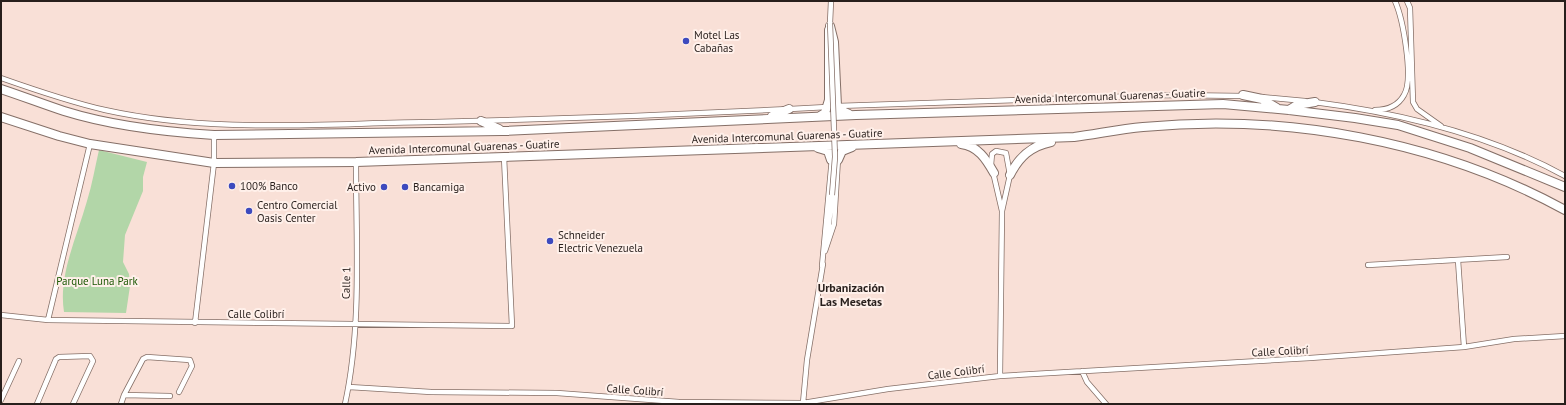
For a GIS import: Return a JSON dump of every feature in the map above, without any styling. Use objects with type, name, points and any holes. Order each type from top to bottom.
[{"type":"highway","points":[[830,23],[834,42],[837,106],[838,109],[844,113],[856,115]]},
{"type":"highway","points":[[818,116],[826,113],[828,107],[828,44],[830,23]]},
{"type":"highway","name":"Avenida Intercomunal Guarenas - Guatire","points":[[1,89],[65,111],[112,122],[188,133],[214,135],[502,131],[818,116],[1216,104],[1289,110],[1355,118],[1420,131],[1470,148],[1565,187]]},
{"type":"highway","points":[[1243,96],[1262,99],[1278,109]]},
{"type":"highway","points":[[1289,110],[1297,105],[1315,102]]},
{"type":"highway","points":[[765,119],[789,109]]},
{"type":"highway","name":"Avenida Intercomunal Guarenas - Guatire","points":[[1,117],[59,136],[90,144],[214,163],[356,162],[947,142],[1074,137],[1143,127],[1227,124],[1335,133],[1394,146],[1441,158],[1526,190],[1565,210]]},
{"type":"highway","points":[[481,121],[502,131]]},
{"type":"highway","points":[[1010,175],[1016,163],[1022,156],[1036,146],[1074,137]]},
{"type":"highway","points":[[947,142],[967,145],[975,149],[982,155],[994,173]]},
{"type":"highway","points":[[799,147],[825,149],[835,160],[842,151],[867,144]]},
{"type":"street","points":[[826,251],[835,157],[830,23],[831,1]]},
{"type":"street","points":[[1365,110],[1383,110],[1396,105],[1405,94],[1407,70],[1405,38],[1402,18],[1395,1]]},
{"type":"street","points":[[1407,1],[1410,8],[1413,102],[1417,109],[1444,128]]},
{"type":"street","name":"Avenida Intercomunal Guarenas - Guatire","points":[[1,78],[69,100],[107,110],[195,122],[287,126],[481,121],[837,106],[1164,96],[1243,96],[1315,102],[1365,110],[1444,128],[1522,155],[1565,176]]},
{"type":"street","points":[[195,323],[214,163],[214,135]]},
{"type":"street","points":[[48,320],[90,144]]},
{"type":"street","points":[[1000,376],[1002,211],[1010,175],[1006,153],[996,151],[992,154],[991,163],[1002,211]]},
{"type":"street","name":"Calle Colibrí","points":[[1,315],[48,320],[512,326],[504,157]]},
{"type":"street","points":[[822,266],[834,224],[835,160]]},
{"type":"street","points":[[804,403],[808,353],[822,266],[835,160]]},
{"type":"street","name":"Calle 1","points":[[345,404],[349,387],[355,323],[356,162]]},
{"type":"street","points":[[1368,265],[1507,257]]},
{"type":"street","points":[[1458,260],[1464,347]]},
{"type":"street","name":"Calle Colibrí","points":[[349,387],[431,392],[557,394],[679,402],[804,403],[888,389],[1000,376],[1310,358],[1464,347],[1514,339],[1565,336]]},
{"type":"street","points":[[37,404],[56,359],[59,357],[90,356],[93,361],[73,404]]},
{"type":"street","points":[[121,404],[140,362],[147,357],[190,360],[192,366],[179,392]]},
{"type":"street","points":[[1,400],[19,361]]},
{"type":"street","points":[[1082,371],[1087,382],[1106,404]]},
{"type":"street","points":[[124,395],[170,396]]},
{"type":"green space","name":"Parque Luna Park","points":[[99,150],[147,162],[143,177],[143,191],[125,235],[123,262],[129,274],[130,286],[126,313],[64,312],[63,298],[66,270],[89,195]]},
{"type":"place","name":"Motel Las Cabañas","points":[[686,41]]},
{"type":"place","name":"100% Banco","points":[[232,186]]},
{"type":"place","name":"Activo","points":[[384,187]]},
{"type":"place","name":"Bancamiga","points":[[405,187]]},
{"type":"place","name":"Centro Comercial Oasis Center","points":[[249,211]]},
{"type":"place","name":"Schneider Electric Venezuela","points":[[550,241]]},
{"type":"district","name":"Urbanización Las Mesetas","points":[[851,295]]}]
